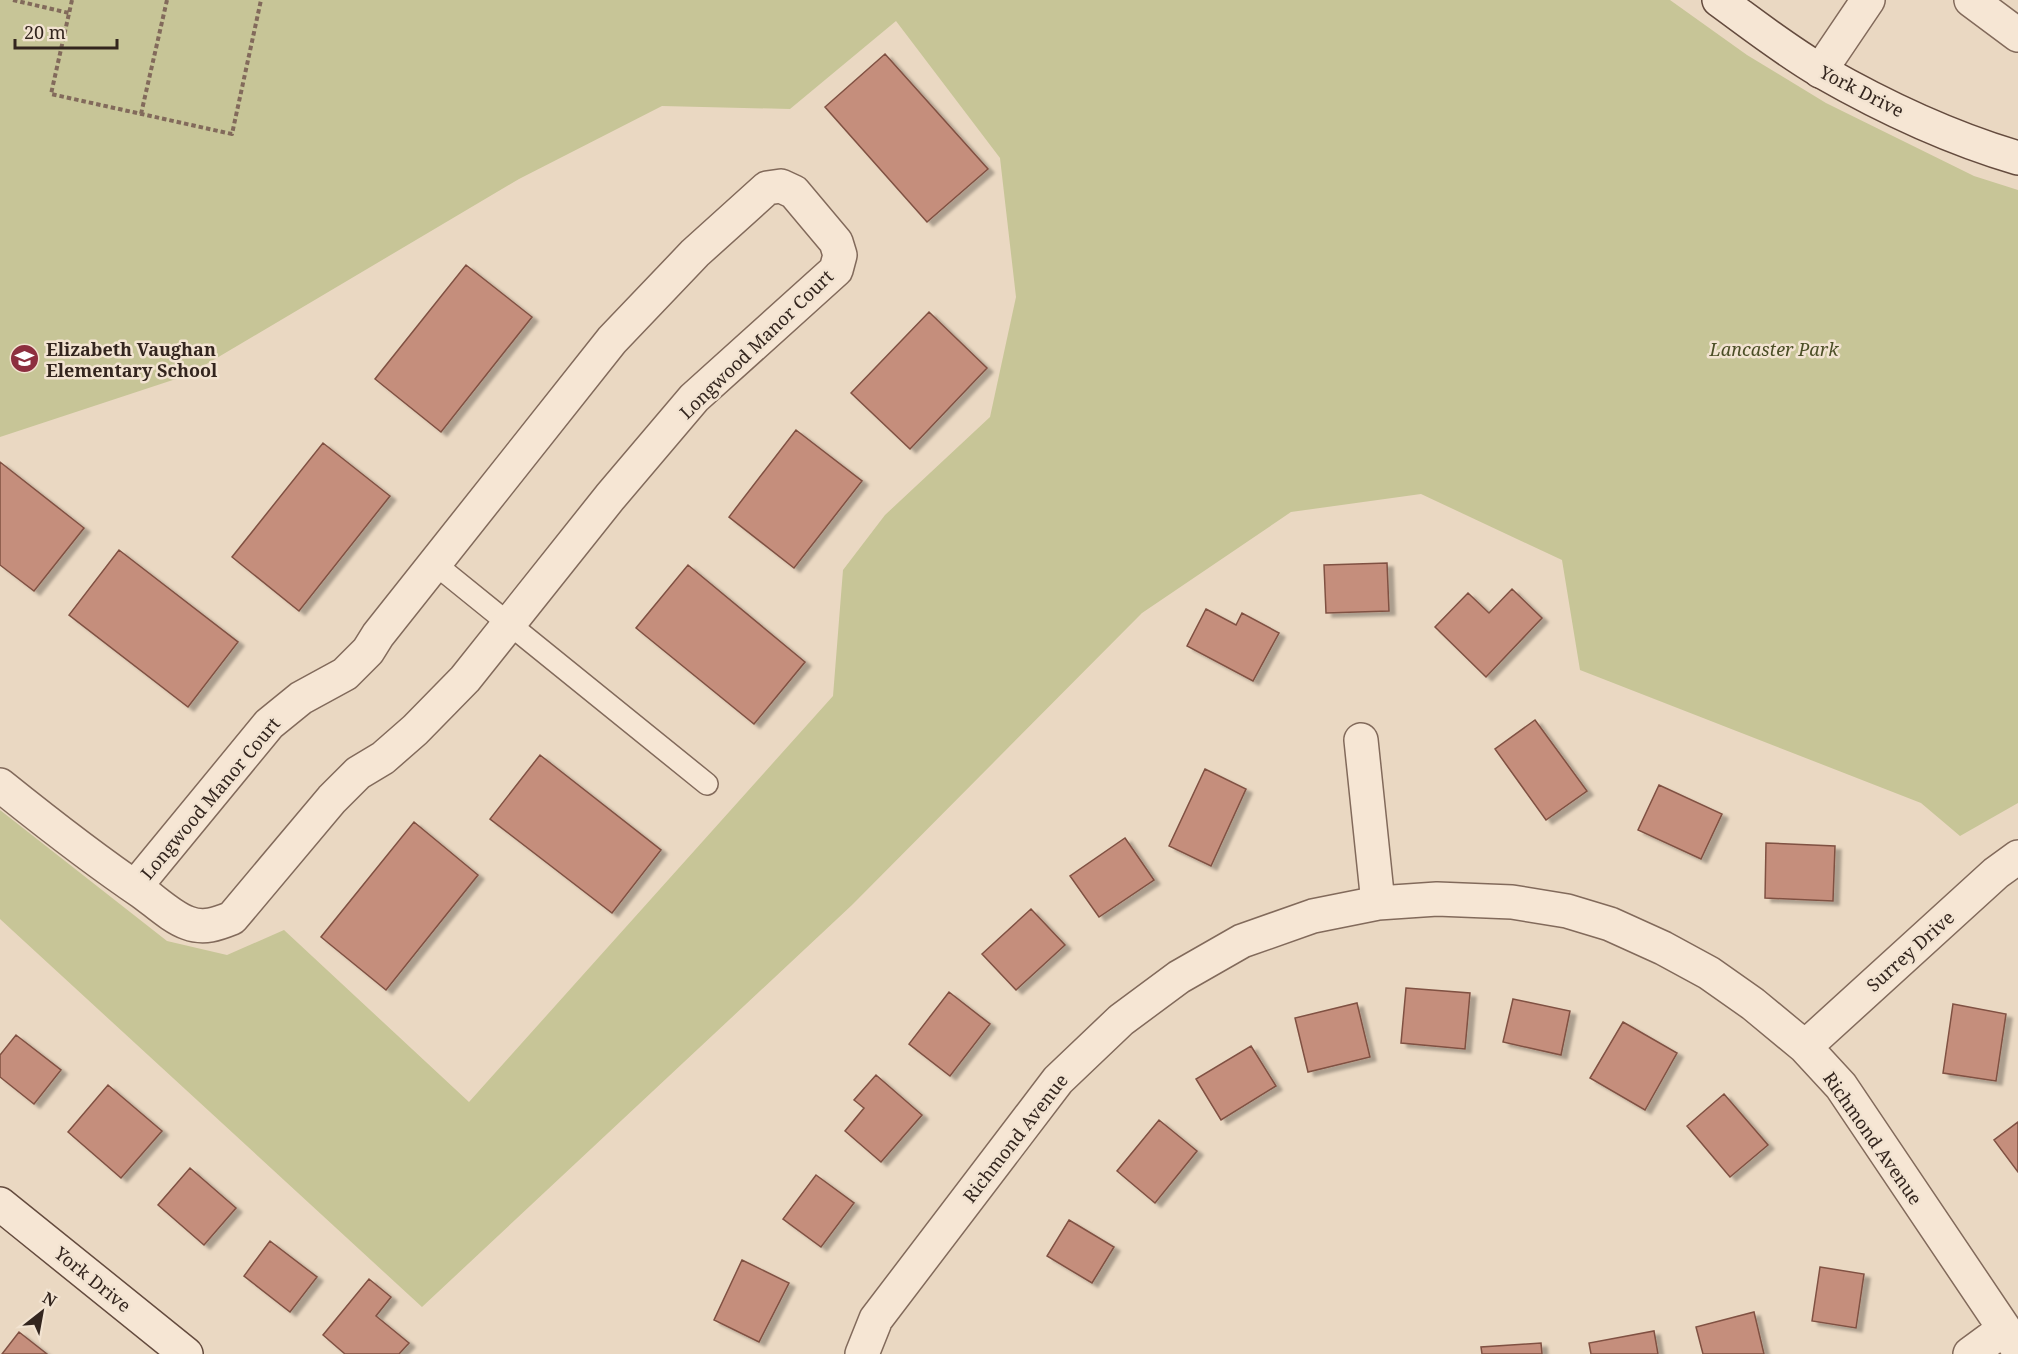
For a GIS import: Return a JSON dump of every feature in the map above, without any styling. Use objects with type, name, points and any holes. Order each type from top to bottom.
[{"type":"street","name":"York Drive","points":[[1719,0],[1773,40],[1820,70],[1913,118],[2018,158]]},
{"type":"street","points":[[1820,70],[1868,0]]},
{"type":"street","points":[[1971,0],[2018,35]]},
{"type":"street","name":"Longwood Manor Court","points":[[0,785],[48,824],[135,887],[186,922],[198,926],[214,925],[232,918],[332,799],[358,773],[383,758],[415,730],[465,679],[610,497],[694,398],[836,270],[840,255],[836,242],[794,192],[781,186],[768,188],[695,253],[612,340],[360,659],[345,674],[301,698],[269,724],[135,887]]},
{"type":"street","points":[[1361,740],[1378,903]]},
{"type":"street","name":"Surrey Drive","points":[[1805,1047],[1996,873],[2018,857]]},
{"type":"street","name":"Richmond Avenue","points":[[862,1354],[876,1319],[1058,1080],[1121,1020],[1179,977],[1242,941],[1313,916],[1378,903],[1437,898],[1512,902],[1567,911],[1610,924],[1663,948],[1709,973],[1753,1004],[1805,1047],[1841,1086],[2011,1339]]},
{"type":"street","name":"York Drive","points":[[0,1204],[186,1354]]},
{"type":"street","points":[[1970,1354],[2011,1339]]},
{"type":"lane","points":[[435,564],[707,784]]},
{"type":"path","points":[[13,0],[69,13]]},
{"type":"path","points":[[72,0],[51,94],[232,135],[261,0]]},
{"type":"path","points":[[141,114],[168,0]]},
{"type":"green space","name":"Lancaster Park","points":[[0,0],[1670,0],[1747,55],[1826,103],[1974,176],[2018,190],[2018,803],[1960,836],[1921,803],[1580,670],[1562,560],[1421,494],[1291,512],[1142,613],[852,905],[422,1307],[0,919],[0,810],[167,941],[227,955],[284,930],[469,1102],[833,696],[843,570],[885,515],[990,417],[1016,297],[1000,158],[896,21],[790,109],[662,106],[519,179],[188,375],[0,437]]},
{"type":"building","points":[[885,54],[988,169],[927,222],[825,107]]},
{"type":"building","points":[[466,265],[532,317],[441,432],[375,379]]},
{"type":"building","points":[[929,312],[987,368],[910,449],[851,393]]},
{"type":"building","points":[[796,430],[862,481],[794,568],[729,517]]},
{"type":"building","points":[[323,443],[390,496],[299,611],[232,557]]},
{"type":"building","points":[[0,462],[84,528],[34,591],[0,565]]},
{"type":"building","points":[[119,550],[238,642],[188,707],[69,615]]},
{"type":"building","points":[[1387,563],[1389,611],[1326,613],[1324,565]]},
{"type":"building","points":[[688,565],[805,662],[754,724],[636,628]]},
{"type":"building","points":[[1512,589],[1542,618],[1486,677],[1435,627],[1468,593],[1489,613]]},
{"type":"building","points":[[1206,609],[1236,625],[1242,613],[1279,633],[1253,681],[1187,646]]},
{"type":"building","points":[[1535,720],[1587,791],[1546,820],[1495,749]]},
{"type":"building","points":[[540,755],[661,850],[612,913],[490,819]]},
{"type":"building","points":[[1205,769],[1246,789],[1211,866],[1169,846]]},
{"type":"building","points":[[1659,785],[1722,814],[1701,859],[1638,830]]},
{"type":"building","points":[[414,822],[478,875],[386,990],[321,937]]},
{"type":"building","points":[[1125,838],[1154,880],[1099,917],[1070,876]]},
{"type":"building","points":[[1766,843],[1835,846],[1833,901],[1765,898]]},
{"type":"building","points":[[1031,909],[1065,945],[1016,990],[982,954]]},
{"type":"building","points":[[1406,988],[1470,993],[1465,1049],[1401,1043]]},
{"type":"building","points":[[949,992],[990,1024],[950,1076],[909,1044]]},
{"type":"building","points":[[1513,999],[1570,1011],[1561,1055],[1503,1042]]},
{"type":"building","points":[[1357,1003],[1370,1057],[1308,1072],[1295,1018]]},
{"type":"building","points":[[1953,1004],[2006,1014],[1996,1081],[1943,1073]]},
{"type":"building","points":[[1623,1022],[1677,1053],[1645,1110],[1590,1078]]},
{"type":"building","points":[[16,1035],[61,1070],[34,1104],[0,1077],[0,1055]]},
{"type":"building","points":[[1251,1046],[1276,1086],[1221,1120],[1196,1079]]},
{"type":"building","points":[[876,1075],[922,1115],[881,1162],[845,1131],[864,1108],[854,1100]]},
{"type":"building","points":[[108,1085],[162,1131],[121,1178],[68,1132]]},
{"type":"building","points":[[1724,1094],[1768,1145],[1730,1177],[1687,1126]]},
{"type":"building","points":[[1159,1120],[1197,1151],[1155,1203],[1117,1171]]},
{"type":"building","points":[[2018,1122],[2018,1172],[1994,1140]]},
{"type":"building","points":[[190,1168],[236,1208],[204,1245],[158,1205]]},
{"type":"building","points":[[816,1175],[854,1203],[821,1247],[783,1219]]},
{"type":"building","points":[[1069,1220],[1114,1247],[1092,1283],[1047,1256]]},
{"type":"building","points":[[270,1241],[317,1277],[290,1312],[244,1276]]},
{"type":"building","points":[[742,1260],[789,1283],[759,1342],[714,1320]]},
{"type":"building","points":[[1820,1267],[1864,1274],[1856,1328],[1812,1321]]},
{"type":"building","points":[[369,1279],[391,1297],[376,1316],[409,1343],[399,1354],[345,1354],[323,1335]]},
{"type":"building","points":[[1754,1312],[1764,1354],[1703,1354],[1696,1327]]},
{"type":"building","points":[[1654,1331],[1658,1354],[1591,1354],[1589,1343]]},
{"type":"building","points":[[19,1332],[47,1354],[2,1354]]},
{"type":"building","points":[[1541,1343],[1542,1354],[1482,1354],[1481,1347]]},
{"type":"place","name":"Elizabeth Vaughan Elementary School","points":[[25,359]]}]
